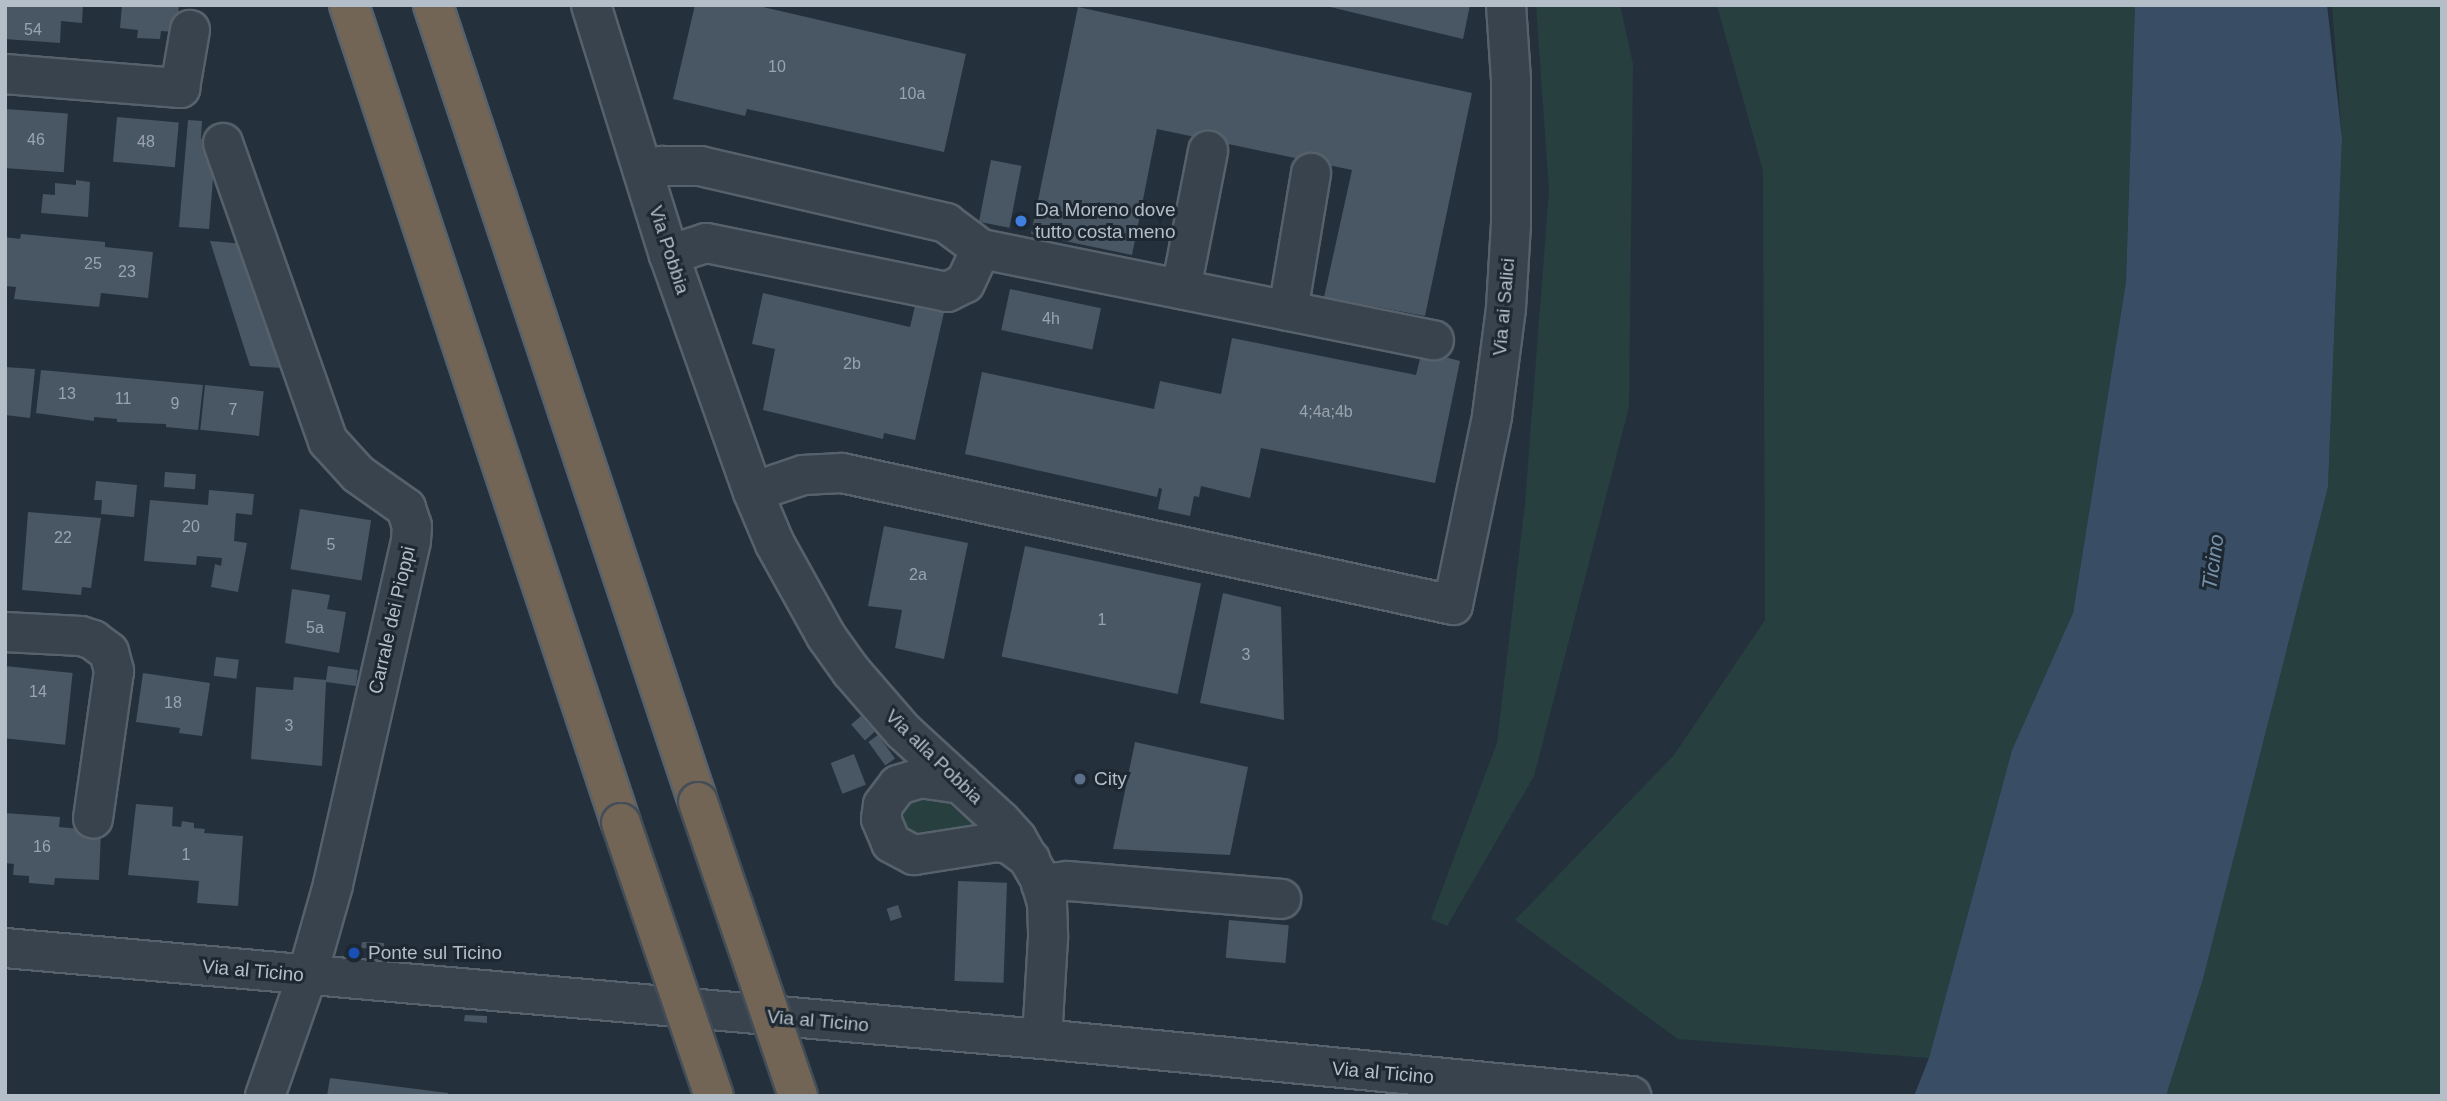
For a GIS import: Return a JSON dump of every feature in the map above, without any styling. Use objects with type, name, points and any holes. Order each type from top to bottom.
[{"type":"highway","points":[[349,5],[714,1096]]},
{"type":"highway","points":[[433,5],[798,1096]]},
{"type":"street","name":"Via Pobbia","points":[[591,5],[669,255],[753,492]]},
{"type":"street","name":"Via ai Salici","points":[[753,492],[803,475],[842,473],[1452,605],[1492,416],[1506,308],[1511,224],[1511,80],[1506,5]]},
{"type":"street","points":[[5,74],[180,88],[190,30]]},
{"type":"street","name":"Carrale dei Pioppi","points":[[223,143],[319,424],[337,455],[406,508],[412,526],[411,541],[333,885],[307,976],[265,1096]]},
{"type":"street","points":[[1181,289],[1208,151]]},
{"type":"street","points":[[643,172],[673,165],[700,166],[946,223],[981,249],[1434,340]]},
{"type":"street","points":[[1288,311],[1311,173]]},
{"type":"street","points":[[669,255],[695,244],[706,243],[934,292],[947,292],[965,284],[981,249]]},
{"type":"street","name":"Via alla Pobbia","points":[[753,492],[775,544],[825,636],[878,704],[1001,821],[1036,872],[1047,903],[1048,938],[1042,1039]]},
{"type":"street","points":[[5,632],[81,636],[93,640],[109,652],[114,671],[93,819]]},
{"type":"street","points":[[961,784],[921,778],[898,785],[883,805],[881,819],[891,843],[914,855],[997,842],[1009,844],[1036,872],[1068,881],[1281,899]]},
{"type":"street","name":"Via al Ticino","points":[[5,948],[1042,1039],[1631,1096]]},
{"type":"green space","points":[[1536,5],[1620,5],[1633,64],[1629,407],[1534,776],[1447,926],[1431,919],[1497,743],[1525,503],[1549,191]]},
{"type":"green space","points":[[1717,5],[2135,5],[2126,282],[2073,613],[2012,750],[1929,1058],[1678,1039],[1515,920],[1674,755],[1765,620],[1763,171]]},
{"type":"green space","points":[[2332,5],[2442,5],[2442,1096],[2166,1096],[2203,979],[2328,487],[2342,138]]},
{"type":"green space","points":[[939,796],[976,827],[912,837],[900,822],[904,804],[916,797]]},
{"type":"water","name":"Ticino","points":[[2135,5],[2327,5],[2342,138],[2328,487],[2203,979],[2166,1096],[1914,1096],[1929,1058],[2012,750],[2073,613],[2126,282]]},
{"type":"building","points":[[5,5],[83,5],[82,23],[61,21],[60,43],[5,39]]},
{"type":"building","points":[[122,5],[179,5],[177,32],[161,31],[160,39],[137,38],[138,30],[120,28]]},
{"type":"building","points":[[695,5],[754,5],[966,54],[944,152],[747,109],[745,116],[673,99]]},
{"type":"building","points":[[1322,5],[1470,5],[1463,39]]},
{"type":"building","points":[[1078,7],[1472,93],[1425,316],[1324,297],[1352,170],[1157,129],[1132,255],[1031,234]]},
{"type":"building","points":[[5,109],[68,113],[64,172],[5,168]]},
{"type":"building","points":[[117,117],[179,122],[175,167],[113,162]]},
{"type":"building","points":[[188,120],[202,121],[201,139],[216,141],[209,229],[179,227]]},
{"type":"building","points":[[991,160],[1021,166],[1009,228],[979,222]]},
{"type":"building","points":[[76,180],[90,182],[88,217],[41,213],[43,194],[55,195],[55,183],[76,185]]},
{"type":"building","points":[[21,234],[105,242],[105,247],[153,252],[148,298],[101,293],[99,307],[14,299],[16,287],[5,286],[5,237],[20,239]]},
{"type":"building","points":[[210,241],[245,244],[282,368],[250,366]]},
{"type":"building","points":[[1010,289],[1101,308],[1092,349],[1001,330]]},
{"type":"building","points":[[763,293],[910,327],[916,302],[945,308],[915,440],[884,433],[883,439],[763,410],[775,349],[752,344]]},
{"type":"building","points":[[1232,338],[1416,375],[1422,351],[1460,361],[1435,483],[1261,448],[1250,498],[1201,486],[1199,497],[1194,496],[1190,516],[1158,509],[1162,489],[1159,488],[1157,497],[965,454],[982,372],[1154,409],[1160,381],[1221,394]]},
{"type":"building","points":[[5,367],[35,369],[30,418],[5,415]]},
{"type":"building","points":[[41,370],[203,385],[198,430],[166,427],[166,424],[117,422],[117,419],[94,417],[94,421],[36,413]]},
{"type":"building","points":[[205,385],[264,391],[259,436],[200,430]]},
{"type":"building","points":[[165,472],[196,474],[195,489],[164,487]]},
{"type":"building","points":[[96,481],[137,485],[134,517],[101,514],[102,500],[94,500]]},
{"type":"building","points":[[209,490],[254,494],[252,515],[236,513],[234,541],[247,543],[238,592],[211,587],[215,564],[221,566],[222,558],[197,556],[196,565],[144,561],[150,500],[208,505]]},
{"type":"building","points":[[300,509],[371,520],[362,581],[290,569]]},
{"type":"building","points":[[28,512],[101,518],[91,588],[82,587],[81,595],[22,590]]},
{"type":"building","points":[[884,526],[968,543],[944,659],[895,648],[902,610],[868,606]]},
{"type":"building","points":[[1025,546],[1201,583],[1178,694],[1002,657]]},
{"type":"building","points":[[292,589],[330,595],[327,609],[346,612],[339,653],[285,643]]},
{"type":"building","points":[[1223,593],[1281,607],[1284,720],[1200,703]]},
{"type":"building","points":[[216,657],[239,660],[237,679],[214,676]]},
{"type":"building","points":[[5,666],[73,673],[65,745],[5,738]]},
{"type":"building","points":[[328,666],[358,670],[356,686],[326,682],[322,766],[251,759],[256,687],[293,690],[294,677],[326,680]]},
{"type":"building","points":[[143,673],[210,683],[202,736],[179,733],[180,728],[136,722]]},
{"type":"building","points":[[861,716],[875,732],[865,740],[851,725]]},
{"type":"building","points":[[878,735],[895,758],[885,766],[868,742]]},
{"type":"building","points":[[1135,742],[1248,767],[1230,855],[1113,849]]},
{"type":"building","points":[[854,754],[866,785],[842,794],[831,763]]},
{"type":"building","points":[[136,804],[173,807],[172,826],[181,827],[182,821],[194,823],[194,828],[205,829],[204,833],[243,836],[238,906],[197,903],[199,881],[128,875]]},
{"type":"building","points":[[5,813],[60,817],[59,827],[101,831],[99,880],[55,878],[54,885],[29,883],[29,876],[13,875],[14,864],[5,863]]},
{"type":"building","points":[[958,881],[1007,883],[1003,983],[955,981]]},
{"type":"building","points":[[898,905],[902,917],[891,921],[887,909]]},
{"type":"building","points":[[1229,920],[1289,925],[1285,963],[1226,958]]},
{"type":"building","points":[[362,942],[384,943],[384,950],[361,948]]},
{"type":"building","points":[[465,1015],[487,1016],[487,1023],[464,1021]]},
{"type":"building","points":[[330,1078],[448,1093],[447,1096],[327,1096]]},
{"type":"place","name":"Da Moreno dove tutto costa meno","points":[[1021,221]]},
{"type":"place","name":"City","points":[[1080,779]]},
{"type":"place","name":"Ponte sul Ticino","points":[[354,953]]}]
